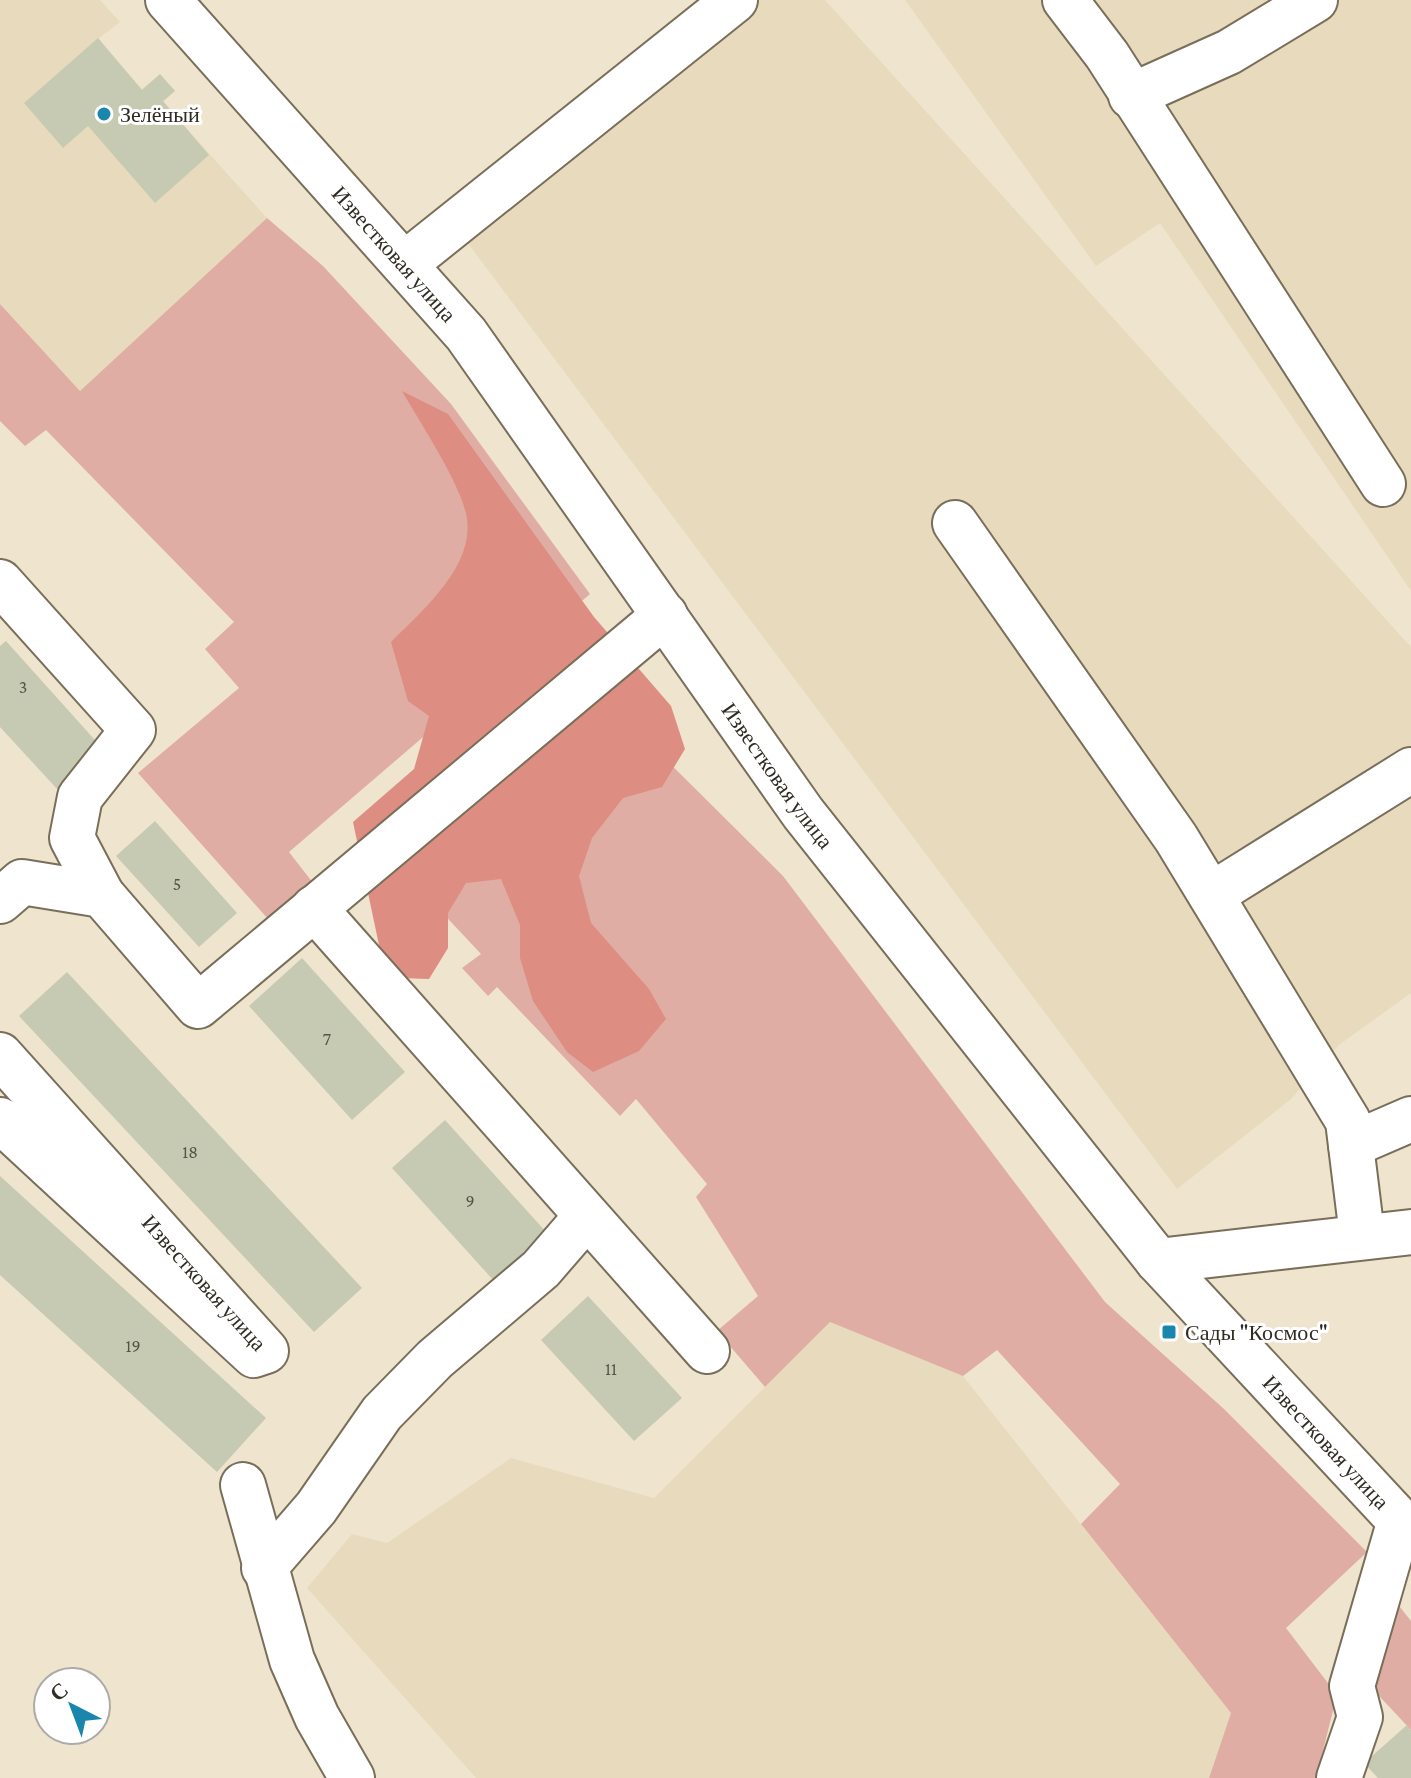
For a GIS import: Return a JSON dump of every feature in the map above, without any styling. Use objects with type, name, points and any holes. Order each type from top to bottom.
[{"type":"street","name":"Известковая улица","points":[[168,0],[406,263],[466,334],[803,813],[1158,1261],[1405,1526]]},
{"type":"street","points":[[406,263],[735,0]]},
{"type":"street","points":[[1065,0],[1107,55],[1383,484]]},
{"type":"street","points":[[1131,96],[1229,52],[1315,0]]},
{"type":"street","points":[[955,523],[1176,838],[1348,1121],[1362,1235]]},
{"type":"street","points":[[0,582],[133,730],[80,797],[72,838],[102,895],[198,1006],[665,615]]},
{"type":"street","points":[[1211,895],[1411,770]]},
{"type":"street","points":[[0,901],[22,882],[102,895]]},
{"type":"street","points":[[314,908],[707,1351]]},
{"type":"street","name":"Известковая улица","points":[[0,1055],[266,1351],[254,1355],[0,1120]]},
{"type":"street","points":[[1351,1145],[1411,1119]]},
{"type":"street","points":[[264,1568],[316,1508],[382,1413],[435,1359],[541,1269],[586,1217]]},
{"type":"street","points":[[1158,1261],[1362,1235],[1411,1232]]},
{"type":"street","points":[[243,1485],[292,1660],[317,1717],[352,1778]]},
{"type":"street","points":[[1339,1778],[1360,1717],[1352,1686],[1405,1526]]},
{"type":"shaded area","points":[[0,0],[100,0],[120,22],[98,39],[142,89],[160,74],[175,91],[163,102],[267,218],[80,391],[0,304]]},
{"type":"shaded area","points":[[730,0],[825,0],[1411,647],[1411,993],[1339,1045],[1290,1100],[1177,1189],[461,234]]},
{"type":"shaded area","points":[[905,0],[1411,0],[1411,591],[1160,223],[1096,266]]},
{"type":"shaded area","points":[[267,218],[323,266],[451,404],[590,594],[289,852],[313,883],[269,920],[138,773],[239,688],[205,649],[234,622],[46,430],[25,446],[0,421],[0,304],[80,391]]},
{"type":"shaded area","points":[[402,391],[448,414],[594,617],[671,706],[685,749],[662,787],[623,798],[592,838],[579,876],[591,923],[649,989],[666,1019],[639,1051],[593,1072],[567,1052],[533,1001],[520,958],[520,925],[501,879],[466,883],[448,913],[448,948],[429,979],[400,978],[379,945],[353,822],[414,769],[429,716],[408,701],[391,642],[443,587],[454,571],[467,537],[467,519],[458,490]]},
{"type":"shaded area","points":[[604,698],[783,876],[1105,1302],[1224,1409],[1367,1552],[1286,1628],[1337,1695],[1316,1778],[1209,1778],[1231,1713],[1081,1524],[1120,1484],[997,1350],[963,1376],[830,1322],[765,1387],[717,1331],[758,1296],[696,1197],[707,1184],[636,1099],[620,1116],[497,987],[488,996],[462,968],[481,954],[407,875]]},
{"type":"shaded area","points":[[830,1322],[963,1376],[1231,1713],[1209,1778],[476,1778],[307,1588],[352,1534],[387,1543],[511,1458],[654,1498]]},
{"type":"shaded area","points":[[1392,1597],[1411,1621],[1411,1730],[1367,1683]]},
{"type":"building","name":"Зелёный","points":[[98,38],[142,90],[160,74],[175,91],[163,101],[209,155],[155,203],[88,126],[63,148],[24,103]]},
{"type":"building","points":[[6,641],[103,749],[58,790],[0,727],[0,646]]},
{"type":"building","points":[[155,821],[237,913],[199,947],[116,856]]},
{"type":"building","points":[[302,958],[405,1072],[352,1120],[249,1006]]},
{"type":"building","points":[[67,972],[362,1288],[314,1332],[19,1016]]},
{"type":"building","points":[[445,1120],[547,1233],[494,1281],[392,1168]]},
{"type":"building","points":[[0,1176],[266,1418],[217,1472],[0,1275]]},
{"type":"building","points":[[588,1296],[682,1398],[634,1441],[541,1340]]},
{"type":"building","points":[[1407,1725],[1411,1730],[1411,1778],[1378,1778],[1364,1763]]},
{"type":"place","name":"Зелёный","points":[[104,114]]},
{"type":"place","name":"Сады \"Космос\"","points":[[1169,1332]]}]
